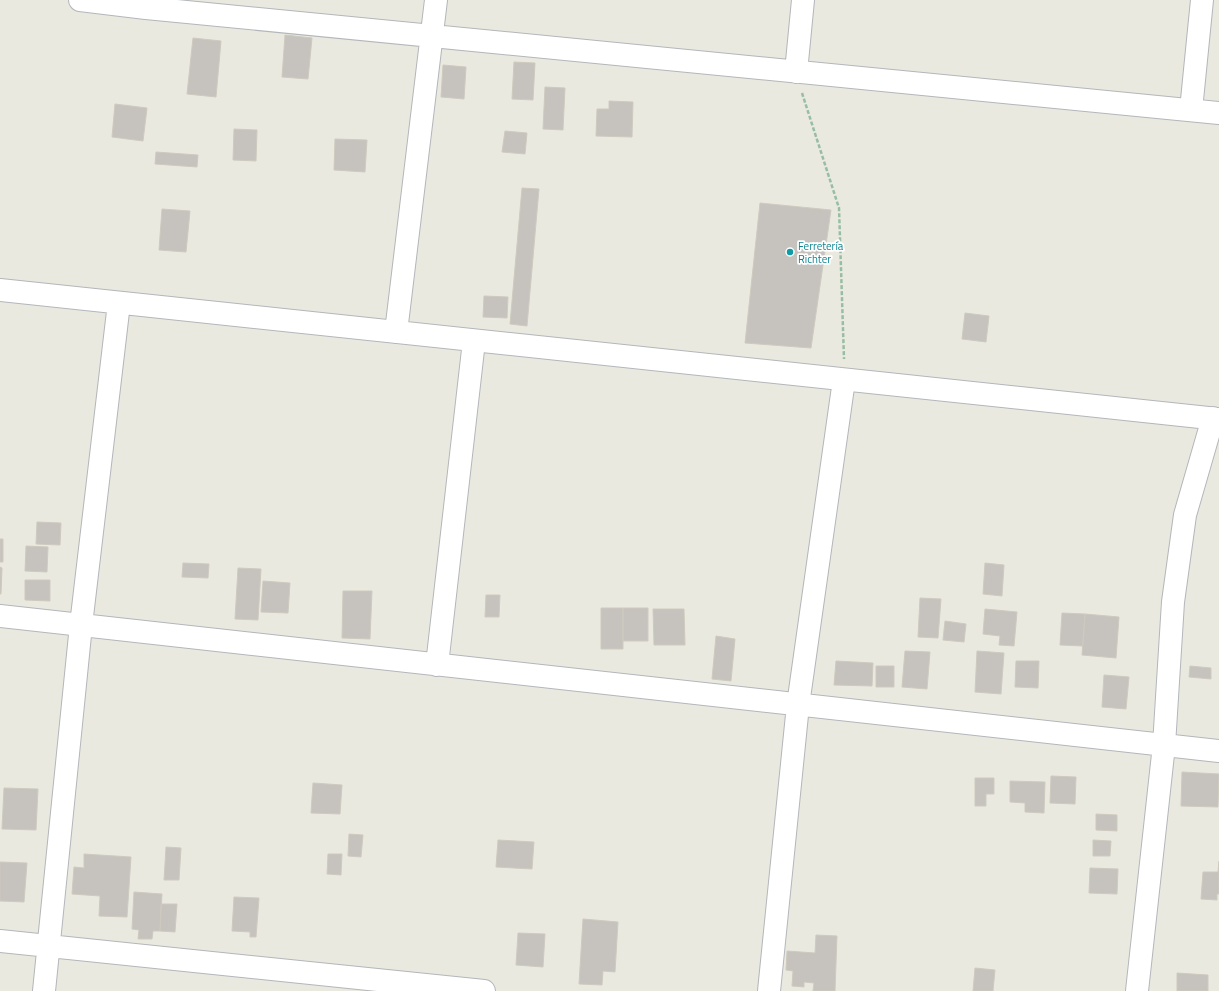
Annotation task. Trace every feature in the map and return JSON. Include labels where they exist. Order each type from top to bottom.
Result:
[{"type":"street","points":[[80,0],[146,8],[1219,113]]},
{"type":"street","points":[[396,332],[436,0]]},
{"type":"street","points":[[796,72],[802,0]]},
{"type":"street","points":[[1191,110],[1202,0]]},
{"type":"street","points":[[0,290],[1216,419],[1185,515],[1173,602],[1164,746],[1136,991]]},
{"type":"street","points":[[44,991],[81,625],[119,303]]},
{"type":"street","points":[[437,665],[474,341]]},
{"type":"street","points":[[769,991],[798,705],[844,380]]},
{"type":"street","points":[[0,616],[1219,751]]},
{"type":"street","points":[[0,941],[399,987],[484,991]]},
{"type":"path","points":[[796,72],[839,208],[844,380]]},
{"type":"building","points":[[285,35],[312,38],[308,79],[282,77]]},
{"type":"building","points":[[193,38],[221,41],[216,97],[187,94]]},
{"type":"building","points":[[514,62],[535,63],[533,100],[512,99]]},
{"type":"building","points":[[443,65],[466,67],[464,99],[441,97]]},
{"type":"building","points":[[545,87],[565,88],[563,130],[543,129]]},
{"type":"building","points":[[609,101],[633,102],[632,137],[596,136],[597,109],[609,109]]},
{"type":"building","points":[[115,104],[147,108],[143,141],[112,137]]},
{"type":"building","points":[[234,129],[257,130],[256,161],[233,160]]},
{"type":"building","points":[[505,131],[527,133],[525,154],[502,152]]},
{"type":"building","points":[[335,139],[367,140],[365,172],[334,170]]},
{"type":"building","points":[[156,152],[198,155],[197,167],[155,164]]},
{"type":"building","points":[[522,188],[539,189],[527,326],[510,324]]},
{"type":"building","name":"Ferretería Richter","points":[[760,203],[831,210],[811,348],[745,343]]},
{"type":"building","points":[[162,209],[190,211],[186,252],[159,250]]},
{"type":"building","points":[[484,296],[508,297],[507,318],[483,317]]},
{"type":"building","points":[[965,313],[989,316],[986,342],[962,339]]},
{"type":"building","points":[[37,522],[61,523],[60,545],[36,544]]},
{"type":"building","points":[[0,539],[3,539],[3,562],[0,562]]},
{"type":"building","points":[[26,546],[48,547],[47,572],[25,571]]},
{"type":"building","points":[[183,563],[209,564],[208,578],[182,577]]},
{"type":"building","points":[[985,563],[1004,565],[1002,596],[983,594]]},
{"type":"building","points":[[0,567],[2,568],[1,594],[0,594]]},
{"type":"building","points":[[238,568],[261,569],[258,620],[235,619]]},
{"type":"building","points":[[25,580],[50,580],[50,601],[25,600]]},
{"type":"building","points":[[263,581],[290,583],[288,613],[261,612]]},
{"type":"building","points":[[343,591],[372,591],[370,639],[342,638]]},
{"type":"building","points":[[486,595],[500,595],[499,617],[485,617]]},
{"type":"building","points":[[920,598],[941,599],[938,638],[918,637]]},
{"type":"building","points":[[601,608],[623,608],[623,649],[601,649]]},
{"type":"building","points":[[623,608],[648,608],[648,641],[623,641]]},
{"type":"building","points":[[653,609],[684,609],[685,645],[654,645]]},
{"type":"building","points":[[985,609],[1017,612],[1014,646],[999,645],[1000,636],[983,634]]},
{"type":"building","points":[[1062,613],[1085,614],[1083,646],[1060,645]]},
{"type":"building","points":[[1085,614],[1119,617],[1116,658],[1082,655]]},
{"type":"building","points":[[945,621],[966,624],[964,642],[943,640]]},
{"type":"building","points":[[716,636],[735,639],[731,681],[712,679]]},
{"type":"building","points":[[905,651],[930,652],[927,689],[902,687]]},
{"type":"building","points":[[977,651],[1004,653],[1001,694],[975,692]]},
{"type":"building","points":[[836,661],[873,663],[872,686],[834,685]]},
{"type":"building","points":[[1016,661],[1039,661],[1038,688],[1015,687]]},
{"type":"building","points":[[876,666],[894,666],[894,687],[876,687]]},
{"type":"building","points":[[1190,666],[1211,668],[1211,679],[1189,677]]},
{"type":"building","points":[[1104,675],[1129,677],[1126,709],[1102,707]]},
{"type":"building","points":[[1182,772],[1219,774],[1218,807],[1181,806]]},
{"type":"building","points":[[1051,776],[1076,777],[1075,804],[1050,803]]},
{"type":"building","points":[[975,778],[994,778],[994,794],[986,794],[986,806],[975,806]]},
{"type":"building","points":[[1010,781],[1045,782],[1044,813],[1025,812],[1025,803],[1010,802]]},
{"type":"building","points":[[313,783],[342,785],[340,814],[311,813]]},
{"type":"building","points":[[4,788],[38,789],[36,830],[2,829]]},
{"type":"building","points":[[1096,814],[1117,815],[1117,831],[1096,830]]},
{"type":"building","points":[[349,834],[363,835],[361,857],[348,856]]},
{"type":"building","points":[[498,840],[534,842],[532,869],[496,867]]},
{"type":"building","points":[[1093,840],[1111,841],[1110,856],[1093,856]]},
{"type":"building","points":[[166,847],[181,848],[179,880],[164,880]]},
{"type":"building","points":[[84,854],[131,857],[127,917],[99,916],[100,896],[72,894],[74,867],[84,868]]},
{"type":"building","points":[[328,854],[342,854],[341,875],[327,874]]},
{"type":"building","points":[[1219,861],[1219,894],[1217,894],[1217,900],[1201,899],[1203,872],[1218,872]]},
{"type":"building","points":[[0,862],[27,863],[24,902],[0,901]]},
{"type":"building","points":[[1090,868],[1118,869],[1117,894],[1089,893]]},
{"type":"building","points":[[134,892],[162,894],[160,931],[153,931],[152,939],[138,939],[139,930],[132,929]]},
{"type":"building","points":[[234,897],[259,898],[256,937],[250,937],[250,932],[232,931]]},
{"type":"building","points":[[161,904],[177,904],[175,932],[160,931]]},
{"type":"building","points":[[583,919],[618,922],[615,972],[603,971],[602,985],[579,984]]},
{"type":"building","points":[[518,933],[545,934],[543,967],[516,965]]},
{"type":"building","points":[[816,935],[837,936],[835,991],[813,991],[814,983],[804,982],[804,987],[792,986],[793,971],[786,970],[787,951],[815,953]]},
{"type":"building","points":[[975,968],[995,970],[993,991],[973,991]]},
{"type":"building","points":[[1177,973],[1208,975],[1208,991],[1177,991]]},
{"type":"place","name":"Ferretería Richter","points":[[790,252]]}]
